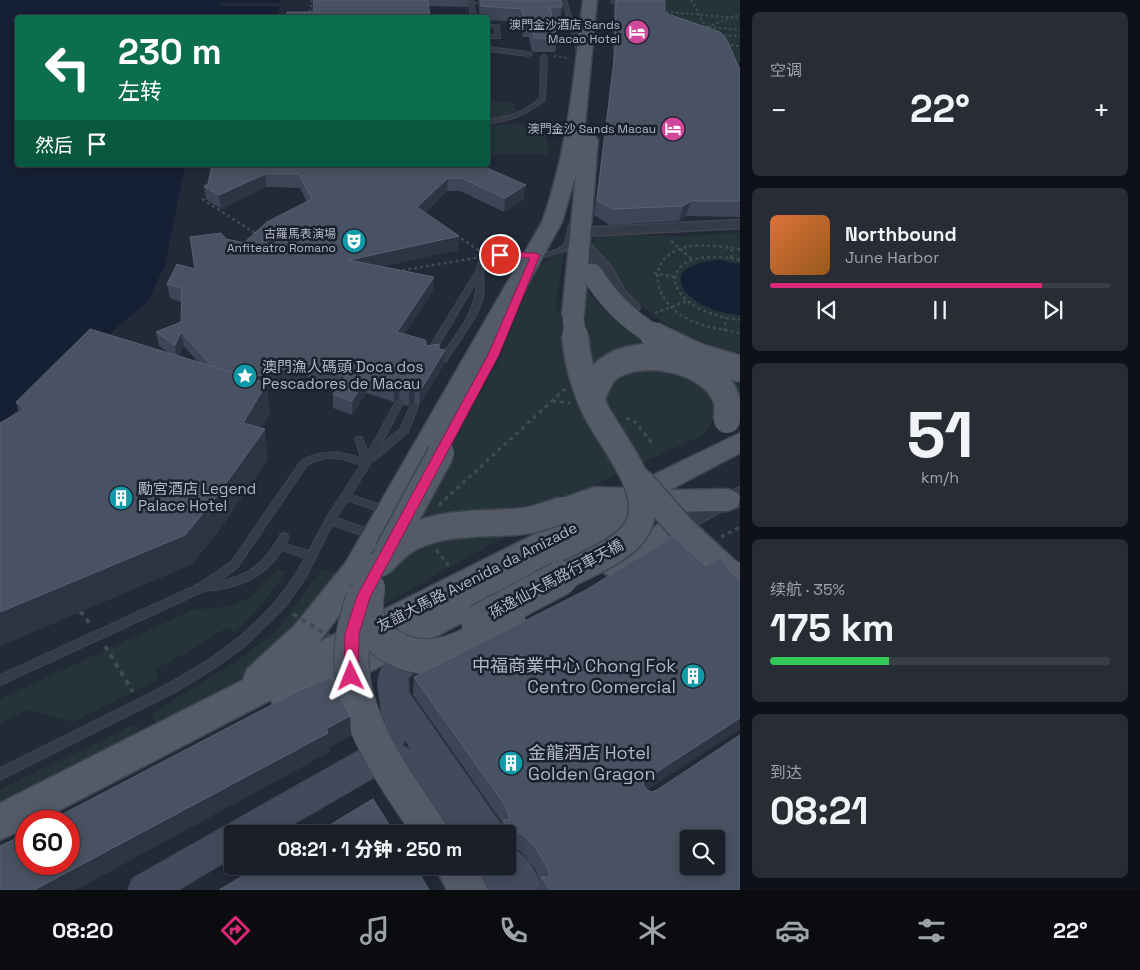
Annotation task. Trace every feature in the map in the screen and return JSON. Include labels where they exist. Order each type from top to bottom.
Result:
[{"type":"main road","points":[[426,825],[376,748],[357,705],[351,676],[351,647],[355,621],[379,550],[552,222],[566,180],[573,147],[590,0]]},
{"type":"main road","name":"孫逸仙大馬路行車天橋","points":[[348,667],[408,659],[630,539],[642,522],[644,512],[641,492],[632,483],[591,400],[578,360],[573,314],[580,235],[610,1]]},
{"type":"main road","points":[[580,235],[592,274],[612,303],[646,330],[685,351],[740,368]]},
{"type":"main road","points":[[223,708],[262,676],[306,635],[345,587],[379,550],[441,453],[494,355],[535,255]]},
{"type":"main road","points":[[591,400],[602,376],[612,365],[636,357],[666,357],[695,367],[718,384],[729,406],[727,420],[728,458]]},
{"type":"main road","name":"友誼大馬路 Avenida da Amizade","points":[[74,810],[664,501],[728,458],[740,442]]},
{"type":"main road","name":"友誼大馬路 Avenida da Amizade","points":[[0,822],[223,708],[632,483],[728,458]]},
{"type":"main road","points":[[379,550],[400,544],[426,530],[457,524],[523,521],[562,510],[632,483],[740,583]]},
{"type":"main road","points":[[664,501],[734,496]]},
{"type":"main road","points":[[379,550],[366,613],[372,630],[394,649],[404,653],[436,657],[455,652],[649,548],[679,526]]},
{"type":"main road","points":[[0,849],[15,842]]},
{"type":"main road","points":[[459,875],[469,890]]},
{"type":"street","points":[[580,235],[659,228],[740,224]]},
{"type":"street","points":[[580,235],[606,270],[618,292],[650,321],[696,345],[740,358]]},
{"type":"street","points":[[734,496],[679,526],[708,547],[740,566]]},
{"type":"street","points":[[708,547],[740,600]]},
{"type":"street","points":[[408,659],[400,666],[393,678],[392,690],[397,703],[481,825]]},
{"type":"street","points":[[260,825],[363,766],[379,754],[390,738],[396,721],[397,703]]},
{"type":"street","points":[[363,766],[387,758],[397,759],[412,766],[420,773],[455,825]]},
{"type":"street","points":[[145,890],[224,845]]},
{"type":"street","points":[[488,875],[498,890]]},
{"type":"street","points":[[516,875],[526,890]]},
{"type":"lane","points":[[472,0],[474,15]]},
{"type":"lane","points":[[564,0],[583,59]]},
{"type":"lane","points":[[490,26],[497,26],[498,37],[490,37]]},
{"type":"lane","points":[[490,49],[529,54]]},
{"type":"lane","points":[[490,121],[514,117],[534,108],[543,99],[544,56]]},
{"type":"lane","points":[[443,360],[479,299],[479,272],[481,262],[487,256],[553,254],[564,249],[568,244],[572,225],[580,235]]},
{"type":"lane","points":[[429,356],[479,272]]},
{"type":"lane","points":[[0,774],[140,705],[212,664],[242,643],[282,603],[312,556],[330,520],[367,463],[399,403]]},
{"type":"lane","points":[[367,463],[404,430],[414,407]]},
{"type":"lane","points":[[359,439],[367,463]]},
{"type":"lane","points":[[0,680],[203,587],[234,565],[304,463],[314,456],[332,454],[367,463]]},
{"type":"lane","points":[[345,496],[379,550]]},
{"type":"lane","points":[[330,520],[379,550]]},
{"type":"lane","points":[[203,587],[226,586],[244,580],[269,561],[282,541],[312,556]]},
{"type":"path","points":[[309,15],[312,0]]},
{"type":"path","points":[[691,0],[711,35],[740,36]]},
{"type":"path","points":[[462,2],[479,3]]},
{"type":"path","points":[[666,12],[740,18]]},
{"type":"path","points":[[707,27],[740,14]]},
{"type":"path","points":[[707,27],[740,30]]},
{"type":"path","points":[[720,44],[740,46]]},
{"type":"path","points":[[356,195],[356,203]]},
{"type":"path","points":[[202,200],[255,233]]},
{"type":"path","points":[[325,202],[384,205],[409,211],[430,220],[487,256],[375,275],[331,274],[237,249],[255,233],[298,207],[325,202]]},
{"type":"path","points":[[659,228],[680,250],[694,260]]},
{"type":"path","points":[[740,249],[703,246],[680,250],[660,262],[654,273],[656,288],[671,307],[696,322],[725,331],[740,333]]},
{"type":"path","points":[[731,258],[732,247]]},
{"type":"path","points":[[740,260],[709,257],[694,260],[678,269],[675,277],[676,288],[687,302],[705,312],[740,320]]},
{"type":"path","points":[[654,273],[675,277]]},
{"type":"path","points":[[657,312],[687,302]]},
{"type":"path","points":[[725,331],[726,318]]},
{"type":"path","points":[[438,507],[571,383]]},
{"type":"path","points":[[620,418],[634,422],[652,443]]},
{"type":"path","points":[[708,547],[740,527]]},
{"type":"path","points":[[80,611],[99,636],[140,705]]},
{"type":"path","points":[[293,614],[329,635]]},
{"type":"shaded area","points":[[666,0],[740,0],[740,61],[733,61],[667,26]]},
{"type":"shaded area","points":[[490,101],[514,102],[516,111],[496,119],[490,119]]},
{"type":"shaded area","points":[[490,124],[544,125],[550,155],[490,154]]},
{"type":"shaded area","points":[[618,233],[654,236],[691,236],[740,233],[740,353],[696,339],[656,317],[633,297],[591,246],[594,239]]},
{"type":"shaded area","points":[[564,251],[555,310],[574,312],[579,274],[592,296],[608,313],[627,328],[648,340],[670,349],[740,373],[740,417],[714,397],[714,417],[705,434],[554,503],[520,528],[363,616],[346,614],[443,460],[500,358],[535,268]]},
{"type":"shaded area","points":[[279,569],[286,572],[262,604],[235,633],[228,627],[156,669],[158,680],[73,722],[26,710],[0,723],[0,699],[192,610],[230,606],[252,596]]},
{"type":"shaded area","points":[[322,569],[344,577],[228,697],[157,724],[151,716],[159,709],[241,658],[277,630]]},
{"type":"shaded area","points":[[132,725],[139,726],[136,734],[0,801],[0,790]]},
{"type":"water","points":[[0,0],[286,0],[282,15],[15,15],[15,167],[185,167],[165,265],[148,301],[106,337],[26,397],[10,417],[0,424]]},
{"type":"water","points":[[719,260],[740,264],[740,315],[722,312],[706,306],[693,298],[684,289],[681,280],[685,271],[697,264]]},
{"type":"pier","points":[[281,0],[286,0],[282,15],[277,15],[279,6],[220,6],[221,3],[280,3]]},
{"type":"building","points":[[314,0],[428,0],[430,15],[286,15],[287,12],[313,12]]},
{"type":"building","points":[[481,0],[561,0],[562,7],[550,7],[557,39],[534,38],[531,24],[525,24],[522,9],[481,6]]},
{"type":"building","name":"澳門金沙 Sands Macau","points":[[616,0],[665,0],[665,13],[720,32],[727,40],[740,70],[740,201],[691,201],[683,206],[613,209],[597,200],[615,52]]},
{"type":"building","points":[[212,167],[485,167],[526,185],[505,198],[461,178],[448,178],[417,207],[459,236],[349,260],[434,277],[397,332],[425,340],[427,346],[439,344],[439,349],[445,350],[420,391],[415,388],[409,392],[399,384],[394,387],[366,379],[352,401],[333,394],[346,376],[306,363],[250,378],[213,367],[181,332],[175,345],[156,332],[181,322],[182,288],[167,284],[177,264],[195,269],[190,237],[221,233],[226,239],[244,243],[267,222],[312,199],[299,174],[265,174],[219,195],[204,186],[208,184]]},
{"type":"building","name":"勵宮酒店 Legend Palace Hotel","points":[[90,329],[267,383],[243,423],[265,429],[214,500],[185,535],[0,612],[0,423],[24,409],[16,402]]},
{"type":"building","points":[[673,536],[705,566],[720,557],[731,573],[740,579],[740,718],[646,779],[643,784],[651,792],[657,790],[740,735],[740,890],[550,890],[541,877],[549,877],[550,874],[540,854],[526,837],[516,831],[516,825],[506,825],[503,820],[510,819],[505,805],[414,677],[586,590]]},
{"type":"building","points":[[330,678],[350,716],[326,729],[328,733],[80,865],[80,810],[70,810],[302,689]]},
{"type":"building","points":[[373,799],[389,825],[330,825]]},
{"type":"building","points":[[15,839],[15,875],[62,875],[34,890],[0,890],[0,846]]},
{"type":"building","points":[[244,875],[420,875],[429,890],[219,890]]},
{"type":"place","name":"澳門金沙酒店 Sands Macao Hotel","points":[[637,32]]},
{"type":"place","name":"澳門金沙 Sands Macau","points":[[673,129]]},
{"type":"place","name":"古羅馬表演場 Anfiteatro Romano","points":[[354,241]]},
{"type":"place","name":"澳門漁人碼頭 Doca dos Pescadores de Macau","points":[[245,376]]},
{"type":"place","name":"勵宮酒店 Legend Palace Hotel","points":[[121,498]]},
{"type":"place","name":"中福商業中心 Chong Fok Centro Comercial","points":[[693,676]]},
{"type":"place","name":"金龍酒店 Hotel Golden Gragon","points":[[511,763]]},
{"type":"route","points":[[351,676],[352,634],[364,596],[494,355],[535,255],[500,255]]}]
